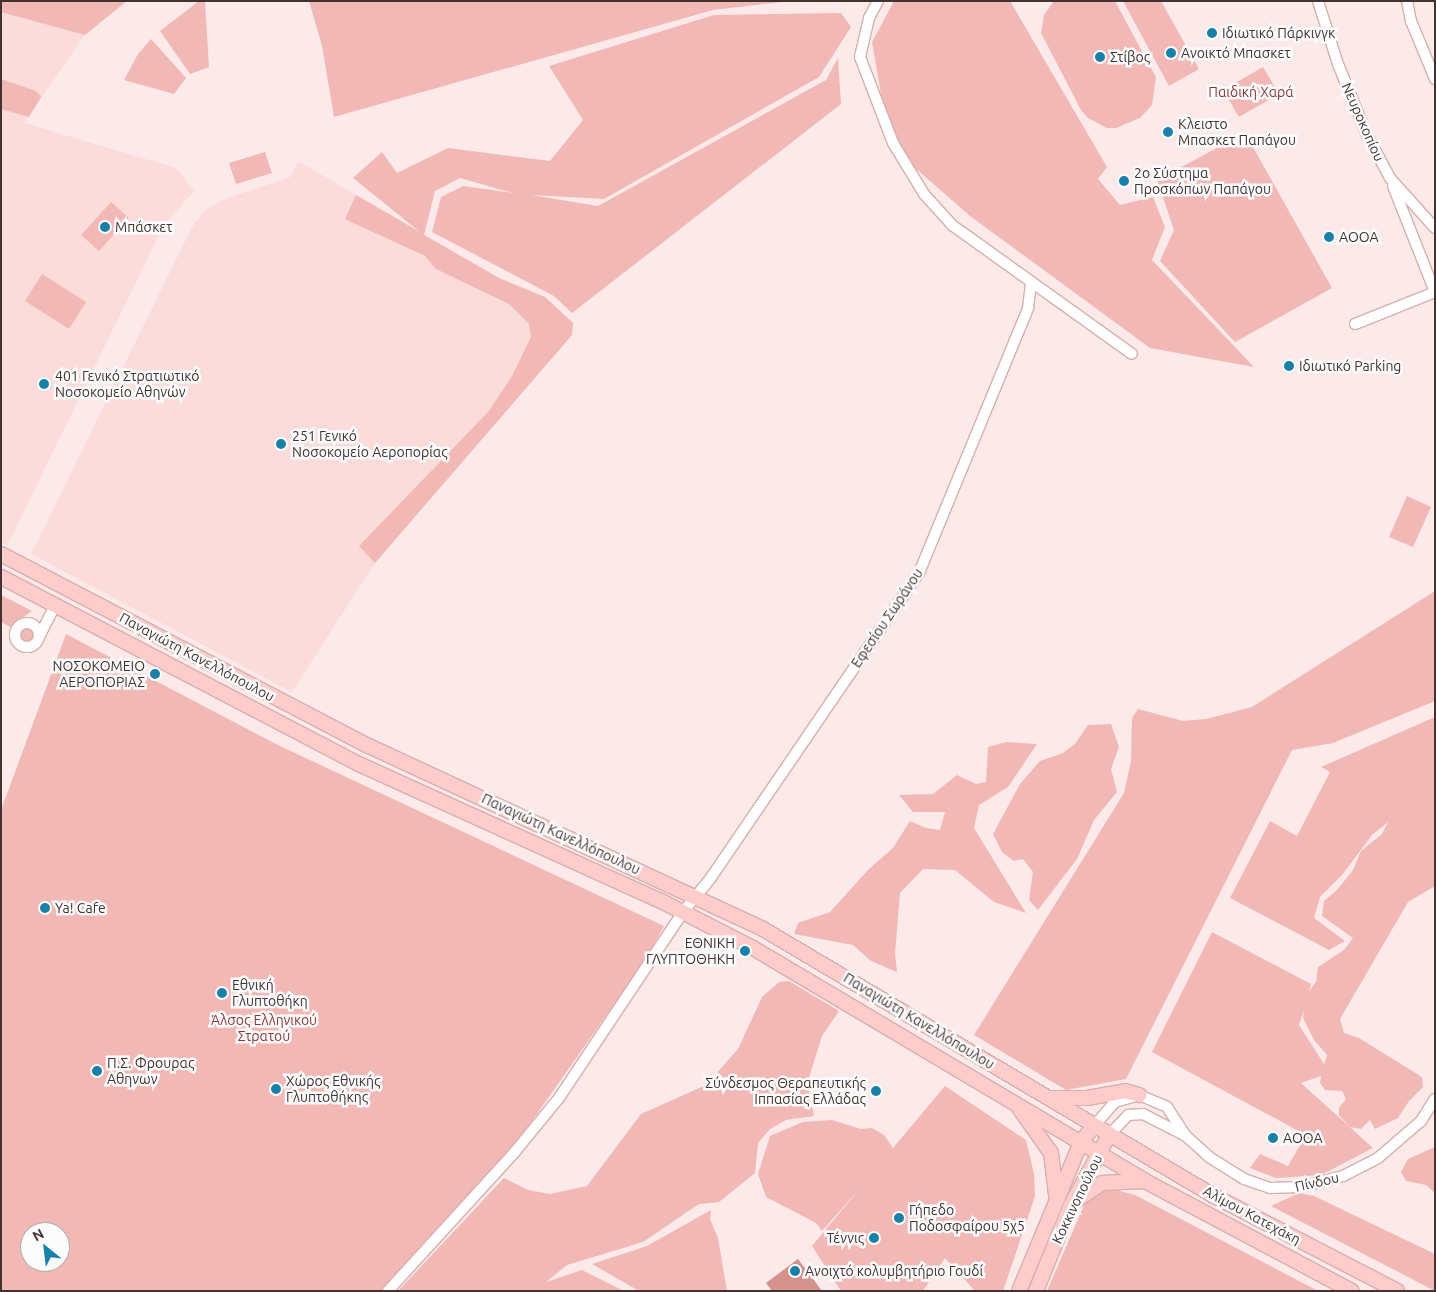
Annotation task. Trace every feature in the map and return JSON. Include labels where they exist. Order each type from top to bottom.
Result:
[{"type":"main road","name":"Παναγιώτη Κανελλόπουλου","points":[[1,554],[370,746],[696,896],[763,929],[1109,1135]]},
{"type":"main road","name":"Παναγιώτη Κανελλόπουλου","points":[[1,576],[361,765],[683,912],[753,948],[1081,1142]]},
{"type":"main road","points":[[1049,1098],[1087,1098],[1125,1091],[1138,1095]]},
{"type":"main road","points":[[1014,1101],[1051,1153],[1056,1202]]},
{"type":"main road","name":"Κοκκινοπούλου","points":[[1019,1291],[1081,1142],[1094,1126]]},
{"type":"main road","name":"Κοκκινοπούλου","points":[[1081,1142],[1109,1135]]},
{"type":"main road","name":"Κοκκινοπούλου","points":[[1036,1291],[1071,1205],[1109,1135]]},
{"type":"main road","name":"Αλίμου Κατεχάκη","points":[[1109,1135],[1214,1196],[1397,1291]]},
{"type":"main road","name":"Αλίμου Κατεχάκη","points":[[1081,1142],[1145,1181],[1352,1291]]},
{"type":"main road","points":[[1071,1205],[1082,1194],[1102,1183],[1145,1181]]},
{"type":"street","points":[[878,1],[869,18],[860,57],[893,143],[924,194],[952,225],[1031,284],[1132,354]]},
{"type":"street","name":"Νευροκοπίου","points":[[1318,1],[1340,69],[1367,135],[1390,178],[1435,228]]},
{"type":"street","points":[[1408,1],[1411,20],[1435,79]]},
{"type":"street","points":[[1355,324],[1435,292],[1390,178]]},
{"type":"street","name":"Εφεσίου Σωράνου","points":[[388,1291],[514,1153],[559,1098],[683,912],[696,896],[919,573],[1028,308],[1031,284]]},
{"type":"street","points":[[39,637],[55,605]]},
{"type":"street","points":[[1094,1126],[1115,1102],[1138,1095]]},
{"type":"street","name":"Πίνδου","points":[[1138,1095],[1167,1107],[1186,1136]]},
{"type":"street","name":"Πίνδου","points":[[1109,1135],[1126,1116],[1136,1113],[1150,1116],[1186,1136],[1209,1157],[1244,1179],[1270,1188],[1301,1187],[1343,1176],[1378,1158],[1421,1121],[1435,1099]]},
{"type":"shaded area","name":"401 Γενικό Στρατιωτικό Νοσοκομείο Αθηνών","points":[[1,1],[108,1],[24,123],[176,168],[194,191],[164,225],[7,546],[1,542]]},
{"type":"shaded area","name":"251 Γενικό Νοσοκομείο Αεροπορίας","points":[[298,161],[499,278],[545,297],[573,323],[572,335],[375,563],[292,692],[31,554],[192,227],[205,210],[222,200],[290,177]]},
{"type":"shaded area","name":"Ανοιχτό κολυμβητήριο Γουδί","points":[[798,1259],[822,1291],[772,1291],[766,1283]]},
{"type":"green space","points":[[1,1],[127,1],[85,35],[1,12]]},
{"type":"green space","points":[[199,1],[205,1],[209,67],[190,74],[160,31]]},
{"type":"green space","points":[[309,1],[791,1],[713,10],[334,117],[322,46]]},
{"type":"green space","points":[[894,1],[1010,1],[1107,167],[1098,179],[1120,205],[1153,197],[1165,227],[1152,260],[1254,367],[1150,348],[970,216],[890,146],[872,42]]},
{"type":"green space","points":[[1054,1],[1115,1],[1156,77],[1152,105],[1140,118],[1116,128],[1107,128],[1088,118],[1081,110],[1041,33],[1044,15]]},
{"type":"green space","name":"Ανοικτό Μπασκετ","points":[[1123,1],[1161,1],[1199,69],[1169,86]]},
{"type":"green space","points":[[841,13],[851,27],[819,77],[604,199],[531,195],[598,206],[826,80],[838,58],[841,104],[572,313],[554,296],[432,232],[441,197],[463,186],[513,193],[460,178],[435,191],[424,235],[499,278],[545,297],[573,323],[572,335],[375,563],[359,546],[489,411],[512,376],[531,337],[529,324],[509,304],[436,269],[425,256],[345,219],[356,195],[420,232],[353,178],[382,152],[397,173],[448,148],[550,161],[583,120],[549,66],[714,15]]},
{"type":"green space","points":[[151,39],[186,78],[174,94],[124,80],[138,54]]},
{"type":"green space","name":"Παιδική Χαρά","points":[[1263,67],[1279,94],[1239,117],[1223,90]]},
{"type":"green space","points":[[1,79],[36,91],[41,97],[29,117],[1,109]]},
{"type":"green space","points":[[1245,133],[1332,288],[1235,342],[1160,261],[1174,230],[1157,180]]},
{"type":"green space","points":[[265,152],[272,173],[236,184],[229,163]]},
{"type":"green space","name":"Μπάσκετ","points":[[111,202],[129,218],[99,251],[81,235]]},
{"type":"green space","points":[[42,274],[86,302],[69,329],[25,301]]},
{"type":"green space","points":[[1407,496],[1431,507],[1413,547],[1389,537]]},
{"type":"green space","points":[[1435,591],[1435,701],[1333,743],[1292,750],[1126,1079],[1066,1090],[974,1035],[1124,793],[1131,761],[1132,718],[1138,709],[1183,721],[1206,719],[1252,707]]},
{"type":"green space","points":[[1,595],[32,611],[10,627],[1,622]]},
{"type":"green space","points":[[23,628],[29,628],[33,635],[29,642],[23,642],[19,638],[19,632]]},
{"type":"green space","name":"Άλσος Ελληνικού Στρατού","points":[[66,634],[280,746],[664,926],[646,959],[508,1155],[383,1291],[1,1291],[1,810]]},
{"type":"green space","points":[[1435,717],[1435,886],[1408,902],[1340,1019],[1344,1033],[1359,1038],[1422,1077],[1423,1087],[1409,1101],[1398,1118],[1375,1129],[1370,1120],[1361,1129],[1350,1127],[1339,1115],[1339,1108],[1346,1099],[1342,1091],[1325,1090],[1320,1083],[1321,1076],[1301,1083],[1373,1148],[1321,1175],[1276,1178],[1250,1168],[1260,1154],[1288,1166],[1306,1135],[1152,1052],[1212,932],[1311,984],[1309,991],[1316,982],[1318,967],[1344,950],[1353,938],[1322,916],[1324,901],[1337,890],[1353,870],[1361,851],[1382,834],[1388,822],[1372,835],[1342,875],[1320,897],[1314,918],[1345,941],[1329,950],[1230,898],[1270,821],[1297,836],[1330,772],[1321,767]],"holes":[[[1304,1010],[1303,1018],[1314,1040],[1327,1055],[1324,1064],[1299,1025]]]},
{"type":"green space","points":[[1111,724],[1119,747],[1111,769],[1117,792],[1094,820],[1077,859],[1038,910],[1029,900],[1033,872],[1023,859],[1014,861],[1002,852],[993,834],[1020,784],[1040,761],[1063,753],[1075,744],[1088,725]]},
{"type":"green space","points":[[1006,742],[1037,744],[1008,787],[979,805],[974,828],[1026,913],[994,902],[955,870],[923,869],[900,893],[895,954],[897,972],[871,961],[853,945],[794,934],[798,923],[830,912],[869,869],[893,848],[910,821],[926,828],[940,830],[945,812],[913,812],[899,795],[933,794],[957,775],[976,784],[986,782],[988,747]]},
{"type":"green space","points":[[789,981],[839,1011],[822,1036],[807,1084],[814,1116],[786,1120],[770,1129],[758,1143],[755,1173],[719,1202],[699,1204],[643,1242],[567,1265],[546,1282],[582,1270],[624,1291],[398,1291],[504,1178],[528,1190],[550,1194],[587,1186],[641,1114],[706,1085],[738,1049],[762,997],[779,982]]},
{"type":"green space","points":[[945,1086],[1026,1140],[1034,1174],[1035,1196],[1003,1291],[975,1291],[945,1258],[923,1291],[841,1291],[812,1246],[861,1187],[822,1231],[816,1223],[766,1197],[758,1174],[770,1136],[803,1122],[832,1120],[861,1129],[872,1128],[884,1135],[893,1148]]},
{"type":"green space","points":[[1435,1147],[1435,1193],[1426,1185],[1406,1181],[1401,1172],[1408,1159]]},
{"type":"green space","points":[[1108,1188],[1135,1195],[1318,1291],[1047,1291],[1085,1203],[1095,1193]]},
{"type":"green space","points":[[1299,1193],[1314,1196],[1435,1254],[1435,1291],[1271,1206]]},
{"type":"green space","points":[[711,1210],[710,1219],[718,1238],[727,1291],[639,1291],[592,1264],[647,1246]]},
{"type":"place","name":"Ιδιωτικό Πάρκινγκ","points":[[1212,33]]},
{"type":"place","name":"Ανοικτό Μπασκετ","points":[[1171,53]]},
{"type":"place","name":"Στίβος","points":[[1100,57]]},
{"type":"place","name":"Κλειστο Μπασκετ Παπάγου","points":[[1168,132]]},
{"type":"place","name":"2ο Σύστημα Προσκόπων Παπάγου","points":[[1124,181]]},
{"type":"place","name":"Μπάσκετ","points":[[105,227]]},
{"type":"place","name":"AOOA","points":[[1329,237]]},
{"type":"place","name":"Ιδιωτικό Parking","points":[[1289,366]]},
{"type":"place","name":"401 Γενικό Στρατιωτικό Νοσοκομείο Αθηνών","points":[[44,384]]},
{"type":"place","name":"251 Γενικό Νοσοκομείο Αεροπορίας","points":[[281,444]]},
{"type":"place","name":"ΝΟΣΟΚΟΜΕΙΟ ΑΕΡΟΠΟΡΙΑΣ","points":[[155,674]]},
{"type":"place","name":"Ya! Cafe","points":[[45,908]]},
{"type":"place","name":"ΕΘΝΙΚΗ ΓΛΥΠΤΟΘΗΚΗ","points":[[745,951]]},
{"type":"place","name":"Εθνική Γλυπτοθήκη","points":[[222,993]]},
{"type":"place","name":"Π.Σ. Φρουρας Αθηνων","points":[[97,1071]]},
{"type":"place","name":"Χώρος Εθνικής Γλυπτοθήκης","points":[[276,1089]]},
{"type":"place","name":"Σύνδεσμος Θεραπευτικής Ιππασίας Ελλάδας","points":[[876,1091]]},
{"type":"place","name":"ΑΟΟΑ","points":[[1273,1138]]},
{"type":"place","name":"Γήπεδο Ποδοσφαίρου 5χ5","points":[[899,1218]]},
{"type":"place","name":"Τέννις","points":[[874,1238]]},
{"type":"place","name":"Ανοιχτό κολυμβητήριο Γουδί","points":[[795,1271]]}]
